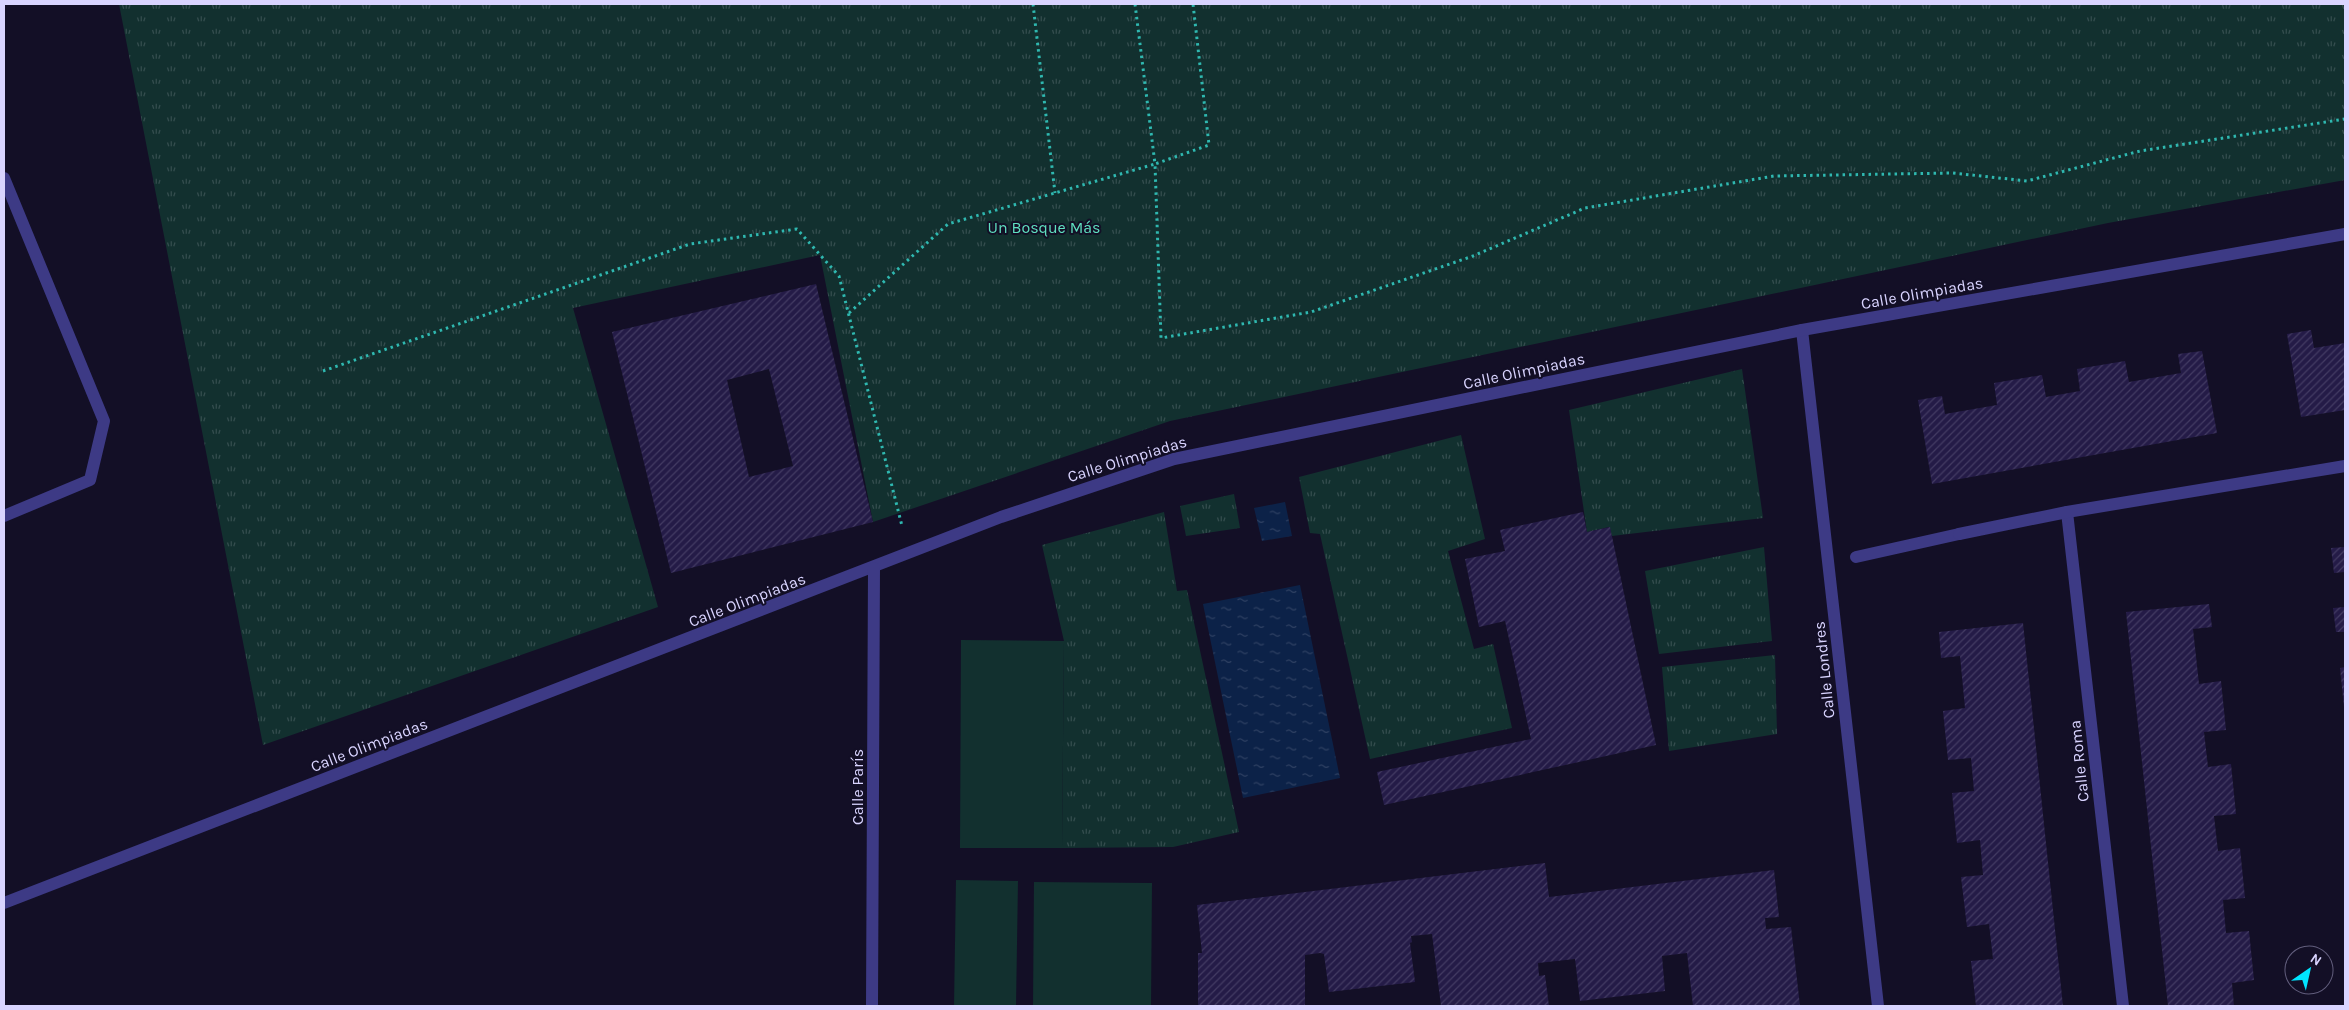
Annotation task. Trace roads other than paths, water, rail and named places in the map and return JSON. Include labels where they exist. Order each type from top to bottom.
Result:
[{"type":"street","points":[[4,178],[104,421],[90,480],[4,516]]},
{"type":"street","name":"Calle Olimpiadas","points":[[4,904],[874,568],[1001,517],[1174,458],[1802,330],[2345,234]]},
{"type":"street","name":"Calle Londres","points":[[1802,330],[1878,1006]]},
{"type":"street","points":[[1856,557],[2067,512],[2345,466]]},
{"type":"street","name":"Calle Roma","points":[[2067,512],[2123,1006]]},
{"type":"street","name":"Calle París","points":[[872,1006],[874,568]]},
{"type":"water","points":[[1285,502],[1292,536],[1262,541],[1254,508]]},
{"type":"water","points":[[1300,585],[1340,778],[1243,798],[1203,604]]},
{"type":"park label","name":"Un Bosque Más","points":[[1044,227]]}]
